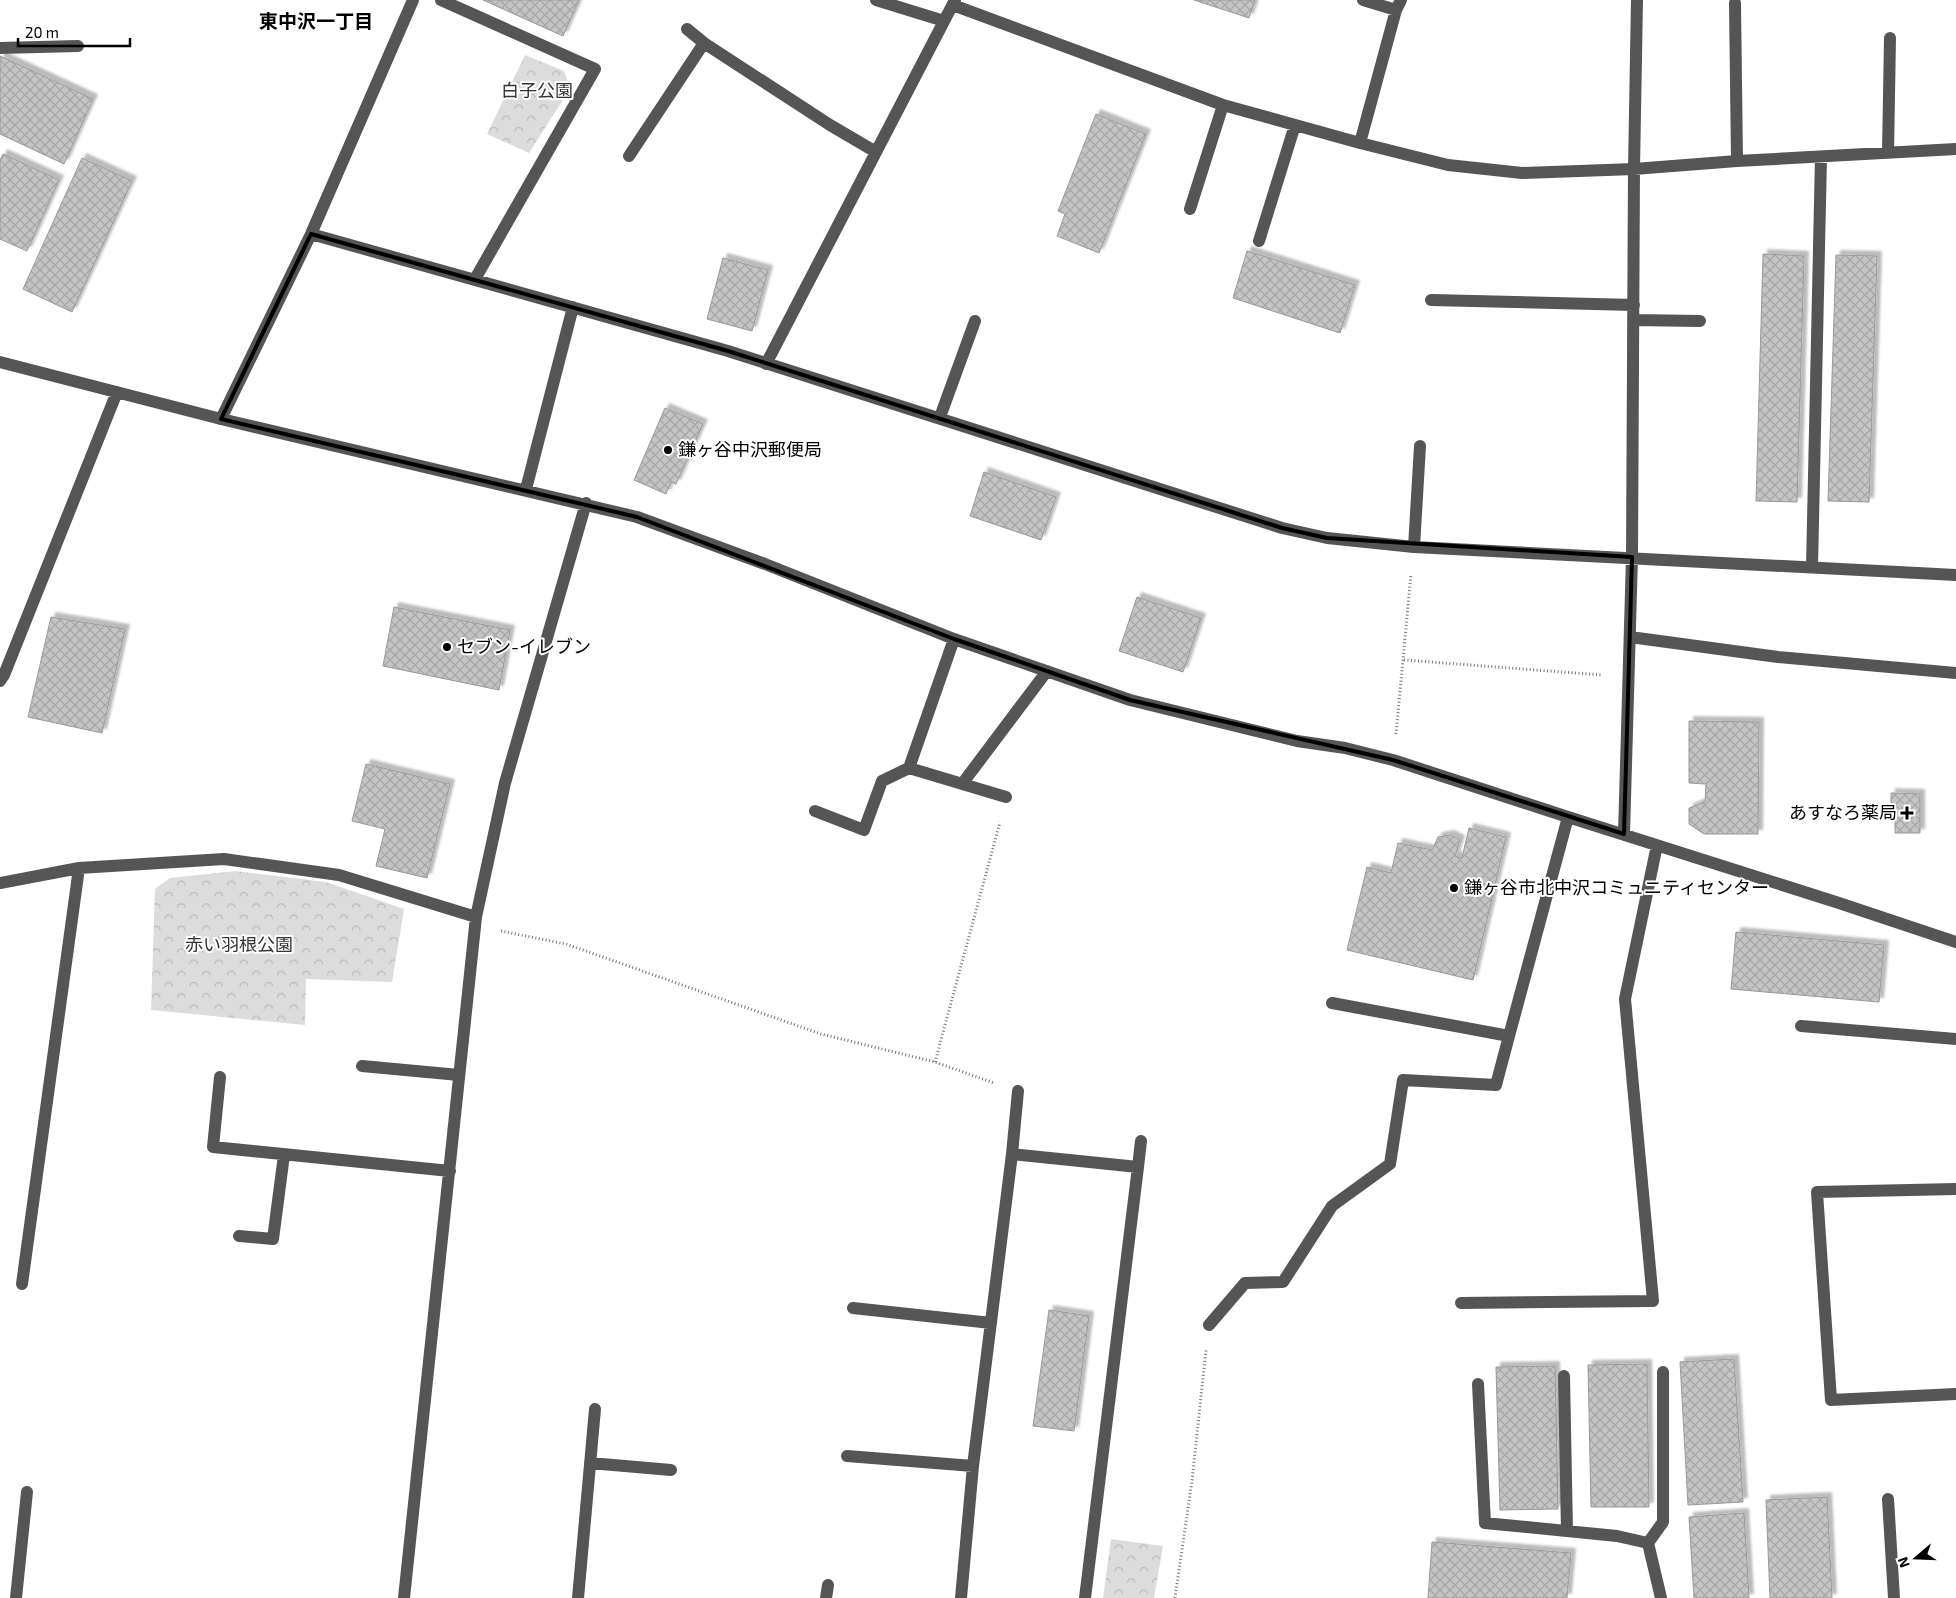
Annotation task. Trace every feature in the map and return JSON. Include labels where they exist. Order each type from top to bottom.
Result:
[{"type":"street","points":[[221,419],[311,234],[413,0]]},
{"type":"street","points":[[441,0],[596,69],[475,279]]},
{"type":"street","points":[[876,0],[944,21]]},
{"type":"street","points":[[1360,143],[1398,5],[1363,0]]},
{"type":"street","points":[[1624,834],[1632,557],[1637,0]]},
{"type":"street","points":[[766,364],[954,3],[1223,105],[1448,166],[1522,173],[1634,169],[1737,161],[1956,149]]},
{"type":"street","points":[[1734,3],[1737,161]]},
{"type":"street","points":[[687,29],[704,44],[830,125],[876,152]]},
{"type":"street","points":[[1888,154],[1890,38]]},
{"type":"street","points":[[629,156],[704,44]]},
{"type":"street","points":[[0,48],[78,46]]},
{"type":"street","points":[[1190,209],[1223,105]]},
{"type":"street","points":[[1259,241],[1295,125]]},
{"type":"street","points":[[1812,567],[1821,157]]},
{"type":"street","points":[[311,234],[728,351],[940,417],[1282,528],[1327,538],[1414,547],[1956,575]]},
{"type":"street","points":[[1431,300],[1634,305]]},
{"type":"street","points":[[526,489],[574,307]]},
{"type":"street","points":[[1633,320],[1700,321]]},
{"type":"street","points":[[940,417],[975,321]]},
{"type":"street","points":[[0,362],[221,419],[586,503],[637,517],[773,567],[954,639],[1130,700],[1297,741],[1345,748],[1393,760],[1956,942]]},
{"type":"street","points":[[0,682],[117,392]]},
{"type":"street","points":[[1414,547],[1420,446]]},
{"type":"street","points":[[404,1598],[476,917],[505,783],[586,503]]},
{"type":"street","points":[[1630,637],[1778,657],[1956,673]]},
{"type":"street","points":[[909,768],[954,639]]},
{"type":"street","points":[[962,784],[1047,671]]},
{"type":"street","points":[[814,811],[864,830],[882,781],[909,768],[1006,797]]},
{"type":"street","points":[[1209,1325],[1245,1283],[1283,1282],[1332,1206],[1390,1164],[1403,1080],[1496,1085],[1568,817]]},
{"type":"street","points":[[1461,1303],[1653,1300],[1626,999],[1657,845]]},
{"type":"street","points":[[0,883],[79,868],[224,859],[339,875],[476,917]]},
{"type":"street","points":[[22,1284],[79,868]]},
{"type":"street","points":[[1332,1003],[1509,1036]]},
{"type":"street","points":[[1801,1026],[1956,1039]]},
{"type":"street","points":[[362,1066],[459,1075]]},
{"type":"street","points":[[220,1077],[213,1147],[450,1171]]},
{"type":"street","points":[[961,1598],[973,1466],[1012,1154],[1018,1091]]},
{"type":"street","points":[[1085,1598],[1141,1141]]},
{"type":"street","points":[[239,1236],[273,1239],[284,1154]]},
{"type":"street","points":[[1012,1154],[1138,1167]]},
{"type":"street","points":[[1956,1189],[1817,1192],[1831,1400],[1956,1394]]},
{"type":"street","points":[[853,1308],[991,1324]]},
{"type":"street","points":[[1661,1598],[1648,1543],[1663,1522],[1663,1372]]},
{"type":"street","points":[[1564,1376],[1567,1531]]},
{"type":"street","points":[[1478,1384],[1485,1523],[1617,1536],[1648,1543]]},
{"type":"street","points":[[578,1598],[595,1409]]},
{"type":"street","points":[[847,1456],[973,1466]]},
{"type":"street","points":[[590,1462],[671,1470]]},
{"type":"street","points":[[16,1598],[27,1492]]},
{"type":"street","points":[[1888,1499],[1894,1598]]},
{"type":"path","points":[[1393,760],[1414,547]]},
{"type":"path","points":[[1404,660],[1629,677]]},
{"type":"path","points":[[935,1062],[1006,797]]},
{"type":"path","points":[[476,917],[486,928],[566,944],[821,1034],[935,1062],[1018,1091]]},
{"type":"path","points":[[1175,1598],[1192,1481],[1209,1325]]},
{"type":"highlighted area","points":[[311,234],[728,351],[1282,528],[1327,538],[1632,557],[1624,834],[1393,760],[1130,700],[954,639],[637,517],[221,419]]},
{"type":"green space","name":"白子公園","points":[[525,55],[564,71],[570,89],[529,153],[487,134]]},
{"type":"green space","name":"赤い羽根公園","points":[[235,871],[326,882],[404,909],[392,982],[306,979],[305,1025],[151,1010],[155,889],[170,878]]},
{"type":"green space","points":[[1111,1539],[1163,1546],[1154,1598],[1103,1598]]},
{"type":"building","points":[[483,0],[579,0],[563,36]]},
{"type":"building","points":[[1194,0],[1255,0],[1249,18]]},
{"type":"building","points":[[0,56],[93,99],[64,164],[0,134]]},
{"type":"building","points":[[1096,114],[1146,134],[1099,253],[1057,236],[1065,214],[1058,211]]},
{"type":"building","points":[[3,154],[59,180],[27,251],[0,239],[0,160]]},
{"type":"building","points":[[82,158],[132,181],[72,312],[23,289]]},
{"type":"building","points":[[1247,251],[1355,285],[1340,333],[1233,298]]},
{"type":"building","points":[[1763,254],[1804,256],[1797,502],[1756,501]]},
{"type":"building","points":[[1836,255],[1877,256],[1869,502],[1828,501]]},
{"type":"building","points":[[723,258],[768,270],[752,331],[707,319]]},
{"type":"building","points":[[665,408],[703,424],[676,484],[671,482],[666,494],[634,480]]},
{"type":"building","points":[[984,472],[1056,497],[1041,540],[970,516]]},
{"type":"building","points":[[1137,597],[1201,618],[1183,672],[1119,651]]},
{"type":"building","points":[[394,607],[510,630],[499,690],[383,666]]},
{"type":"building","points":[[51,617],[125,629],[102,733],[28,717]]},
{"type":"building","points":[[1689,721],[1759,722],[1758,834],[1704,834],[1689,824],[1689,808],[1705,802],[1706,784],[1689,783]]},
{"type":"building","points":[[366,764],[450,784],[427,878],[376,866],[385,829],[352,821]]},
{"type":"building","points":[[1891,793],[1920,794],[1920,833],[1895,833],[1895,821],[1891,821]]},
{"type":"building","points":[[1469,828],[1506,837],[1473,980],[1347,950],[1367,867],[1391,873],[1398,843],[1432,850],[1438,837],[1450,835],[1460,840],[1455,856],[1462,858]]},
{"type":"building","points":[[1736,932],[1884,945],[1879,1002],[1731,989]]},
{"type":"building","points":[[1049,1310],[1089,1316],[1074,1431],[1033,1426]]},
{"type":"building","points":[[1734,1359],[1743,1502],[1688,1505],[1680,1362]]},
{"type":"building","points":[[1647,1364],[1649,1507],[1591,1507],[1588,1365]]},
{"type":"building","points":[[1555,1366],[1558,1509],[1500,1510],[1496,1367]]},
{"type":"building","points":[[1827,1497],[1832,1598],[1770,1598],[1766,1500]]},
{"type":"building","points":[[1744,1513],[1749,1598],[1694,1598],[1689,1517]]},
{"type":"building","points":[[1432,1542],[1571,1553],[1567,1598],[1428,1598]]},
{"type":"place","name":"鎌ヶ谷中沢郵便局","points":[[668,450]]},
{"type":"place","name":"セブン-イレブン","points":[[447,647]]},
{"type":"place","name":"あすなろ薬局","points":[[1907,813]]},
{"type":"place","name":"鎌ヶ谷市北中沢コミュニティセンター","points":[[1454,888]]},
{"type":"district","name":"東中沢一丁目","points":[[316,21]]}]
